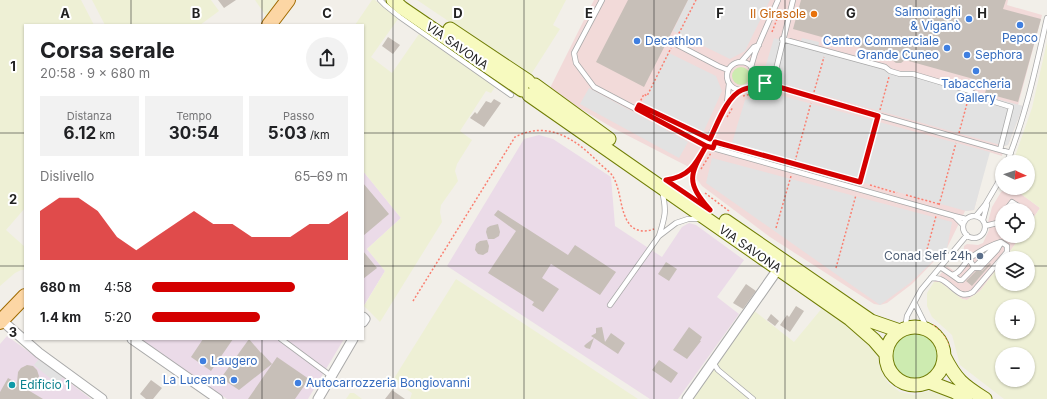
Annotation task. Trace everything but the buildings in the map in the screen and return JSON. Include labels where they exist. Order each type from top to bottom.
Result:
[{"type":"main road","points":[[270,24],[288,0]]},
{"type":"main road","points":[[1,321],[24,297]]},
{"type":"street","name":"VIA SAVONA","points":[[393,0],[402,8],[525,89],[620,148],[664,184],[871,321],[903,330]]},
{"type":"street","name":"VIA SAVONA","points":[[407,0],[525,89]]},
{"type":"street","name":"VIA SAVONA","points":[[708,214],[778,269],[850,319],[874,340],[886,354]]},
{"type":"street","points":[[687,399],[712,361],[778,269]]},
{"type":"street","points":[[1,321],[24,337]]},
{"type":"street","points":[[913,327],[928,330],[935,334],[943,348],[943,364],[940,372],[929,382],[920,385],[903,383],[896,378],[888,367],[886,354],[890,341],[903,330],[913,327]]},
{"type":"street","points":[[27,340],[39,353],[102,399]]},
{"type":"street","points":[[133,340],[218,399]]},
{"type":"street","points":[[318,399],[352,340]]},
{"type":"street","points":[[944,356],[957,379],[966,387],[985,399]]},
{"type":"street","points":[[929,382],[955,392],[966,399]]},
{"type":"lane","points":[[380,0],[384,6],[400,17],[525,89]]},
{"type":"lane","points":[[602,0],[574,53],[576,62],[594,87],[638,107],[706,146],[954,216],[966,219],[976,216],[984,220]]},
{"type":"lane","points":[[749,87],[754,80],[751,67],[753,59],[778,0]]},
{"type":"lane","points":[[768,85],[793,0]]},
{"type":"lane","points":[[754,80],[1011,153],[1022,124],[1030,94],[1047,18]]},
{"type":"lane","points":[[782,40],[885,67],[890,71],[900,74],[913,74],[970,91],[979,96],[1011,107],[1000,150]]},
{"type":"lane","points":[[674,43],[728,70]]},
{"type":"lane","points":[[741,62],[751,50],[759,45]]},
{"type":"lane","points":[[659,236],[664,220],[666,206],[664,184],[684,175],[696,163],[710,139],[727,103],[729,84],[727,76],[728,70],[733,64],[741,62],[751,67]]},
{"type":"lane","points":[[718,66],[727,76]]},
{"type":"lane","points":[[729,84],[733,88],[741,90]]},
{"type":"lane","points":[[727,103],[741,90],[749,87],[768,85]]},
{"type":"lane","points":[[610,304],[659,236],[676,223],[708,214],[695,191],[693,180],[696,163]]},
{"type":"lane","points":[[976,216],[989,200],[995,189]]},
{"type":"lane","points":[[954,216],[963,225],[963,229],[967,235],[974,238],[981,236],[985,229],[984,220],[989,200]]},
{"type":"lane","points":[[963,225],[966,219]]},
{"type":"lane","points":[[985,226],[995,224]]},
{"type":"lane","points":[[903,330],[907,316],[915,304],[921,290],[967,235]]},
{"type":"lane","points":[[952,275],[956,274],[969,259],[991,244],[996,243]]},
{"type":"lane","points":[[940,267],[959,280],[962,280],[994,247],[1000,243]]},
{"type":"lane","points":[[931,278],[940,279],[962,295],[968,295],[973,292],[1007,252],[1007,246],[1003,243]]},
{"type":"lane","points":[[969,259],[974,267]]},
{"type":"lane","points":[[915,304],[928,330]]},
{"type":"lane","points":[[283,340],[331,376]]},
{"type":"lane","points":[[712,361],[718,370],[753,399]]},
{"type":"path","points":[[638,107],[644,94],[648,96],[696,0]]},
{"type":"path","points":[[771,33],[779,13]]},
{"type":"path","points":[[776,228],[825,51]]},
{"type":"path","points":[[836,268],[890,71]]},
{"type":"path","points":[[742,96],[762,90],[768,85]]},
{"type":"path","points":[[925,257],[970,91]]},
{"type":"path","points":[[638,107],[642,106]]},
{"type":"path","points":[[726,119],[734,106]]},
{"type":"path","points":[[665,117],[710,139]]},
{"type":"path","points":[[413,301],[512,141],[515,137],[524,133],[534,130],[557,133],[587,151],[612,175],[618,189],[627,220],[632,228],[641,231],[650,231],[658,228],[664,220]]},
{"type":"path","points":[[700,174],[713,148]]},
{"type":"path","points":[[789,163],[794,164]]},
{"type":"path","points":[[855,181],[860,182]]},
{"type":"path","points":[[866,184],[899,194]]},
{"type":"path","points":[[700,189],[732,212]]},
{"type":"path","points":[[905,195],[939,204]]},
{"type":"shaded area","points":[[594,0],[1008,0],[1007,5],[1042,15],[1018,105],[1023,106],[1008,145],[1004,146],[1002,155],[989,152],[974,210],[965,211],[947,248],[912,284],[887,303],[880,305],[874,304],[770,237],[702,186],[687,166],[613,128],[549,90]]},
{"type":"shaded area","points":[[688,0],[770,0],[745,51],[730,59],[673,31]]},
{"type":"shaded area","points":[[774,38],[1023,106],[1008,145],[1004,146],[762,78]]},
{"type":"shaded area","points":[[802,38],[819,42],[818,49],[800,44]]},
{"type":"shaded area","points":[[667,52],[716,76],[722,91],[703,133],[642,105]]},
{"type":"shaded area","points":[[589,88],[688,142],[679,158],[580,104]]},
{"type":"shaded area","points":[[768,92],[990,152],[974,210],[966,211],[731,146],[745,100]]},
{"type":"shaded area","points":[[539,135],[553,139],[611,177],[615,226],[662,257],[682,227],[689,223],[696,225],[744,260],[717,297],[739,314],[678,399],[650,399],[447,266],[524,139]]},
{"type":"shaded area","points":[[712,158],[952,222],[947,248],[910,283],[880,305],[706,183]]},
{"type":"shaded area","points":[[364,172],[401,218],[367,249],[385,271],[364,305]]},
{"type":"shaded area","points":[[999,195],[1022,195],[1033,203],[995,203],[995,243],[1016,243],[1010,251],[995,251],[995,271],[980,291],[967,300],[962,299],[940,282],[934,282],[947,266],[954,271],[957,270],[963,261],[964,246],[967,244],[978,245],[983,243],[989,230],[988,222],[992,207]]},
{"type":"shaded area","points":[[1035,204],[1040,208],[1035,216]]},
{"type":"shaded area","points":[[7,336],[91,399],[0,399],[0,344]]},
{"type":"shaded area","points":[[141,340],[343,340],[308,399],[227,399]]},
{"type":"shaded area","points":[[39,359],[63,377],[57,384],[34,365]]},
{"type":"green space","points":[[0,0],[81,0],[93,24],[24,24],[24,209],[6,230],[24,246],[24,270],[15,273],[0,286]]},
{"type":"green space","points":[[92,0],[211,0],[219,11],[201,24],[104,24]]},
{"type":"green space","points":[[255,0],[278,0],[266,16]]},
{"type":"green space","points":[[372,0],[375,0],[398,19],[371,57],[392,73],[419,34],[495,87],[491,93],[486,91],[460,131],[472,140],[457,164],[455,171],[458,181],[441,205],[440,212],[442,222],[380,322],[364,306],[385,271],[367,249],[401,218],[364,172],[364,24],[356,24]]},
{"type":"green space","points":[[417,0],[566,0],[553,25],[560,29],[530,76]]},
{"type":"green space","points":[[1047,42],[1047,399],[1004,399],[960,365],[952,335],[932,317],[927,306],[927,293],[934,282],[940,282],[962,299],[967,300],[980,291],[995,271],[995,291],[1035,291],[1035,251],[1010,251],[1016,243],[1035,243],[1035,216],[1040,208],[1022,195],[1035,195],[1035,155],[1015,155],[1032,108]]},
{"type":"green space","points":[[741,67],[747,70],[750,76],[747,82],[741,85],[735,82],[732,76],[735,70]]},
{"type":"green space","points":[[456,279],[638,399],[410,399],[412,393],[393,380]]},
{"type":"green space","points":[[823,307],[868,343],[878,355],[880,367],[888,383],[900,392],[914,395],[929,391],[939,392],[952,399],[690,399],[753,310],[794,342]]},
{"type":"green space","points":[[911,334],[919,334],[931,340],[937,352],[937,360],[931,372],[919,378],[911,378],[899,372],[893,360],[893,352],[899,340]]},
{"type":"green space","points":[[350,393],[354,393],[362,399],[346,399]]},
{"type":"place","name":"Il Girasole","points":[[814,14]]},
{"type":"place","name":"Salmoiraghi & Viganò","points":[[969,19]]},
{"type":"place","name":"Pepco","points":[[1020,25]]},
{"type":"place","name":"Decathlon","points":[[637,41]]},
{"type":"place","name":"Centro Commerciale Grande Cuneo","points":[[947,48]]},
{"type":"place","name":"Sephora","points":[[967,55]]},
{"type":"place","name":"Tabaccheria Gallery","points":[[976,71]]},
{"type":"place","name":"Conad Self 24h","points":[[980,256]]},
{"type":"place","name":"Laugero","points":[[203,361]]},
{"type":"place","name":"La Lucerna","points":[[234,380]]},
{"type":"place","name":"Autocarrozzeria Bongiovanni","points":[[298,383]]},
{"type":"place","name":"Edificio 1","points":[[12,385]]},
{"type":"route","points":[[765,83],[764,86],[749,87],[741,90],[727,103],[710,139],[639,105],[637,109],[706,146],[696,163],[693,180],[695,191],[710,210],[666,180],[675,179],[684,175],[696,163],[706,146],[713,148],[715,142],[860,182],[878,116],[765,83]]}]
